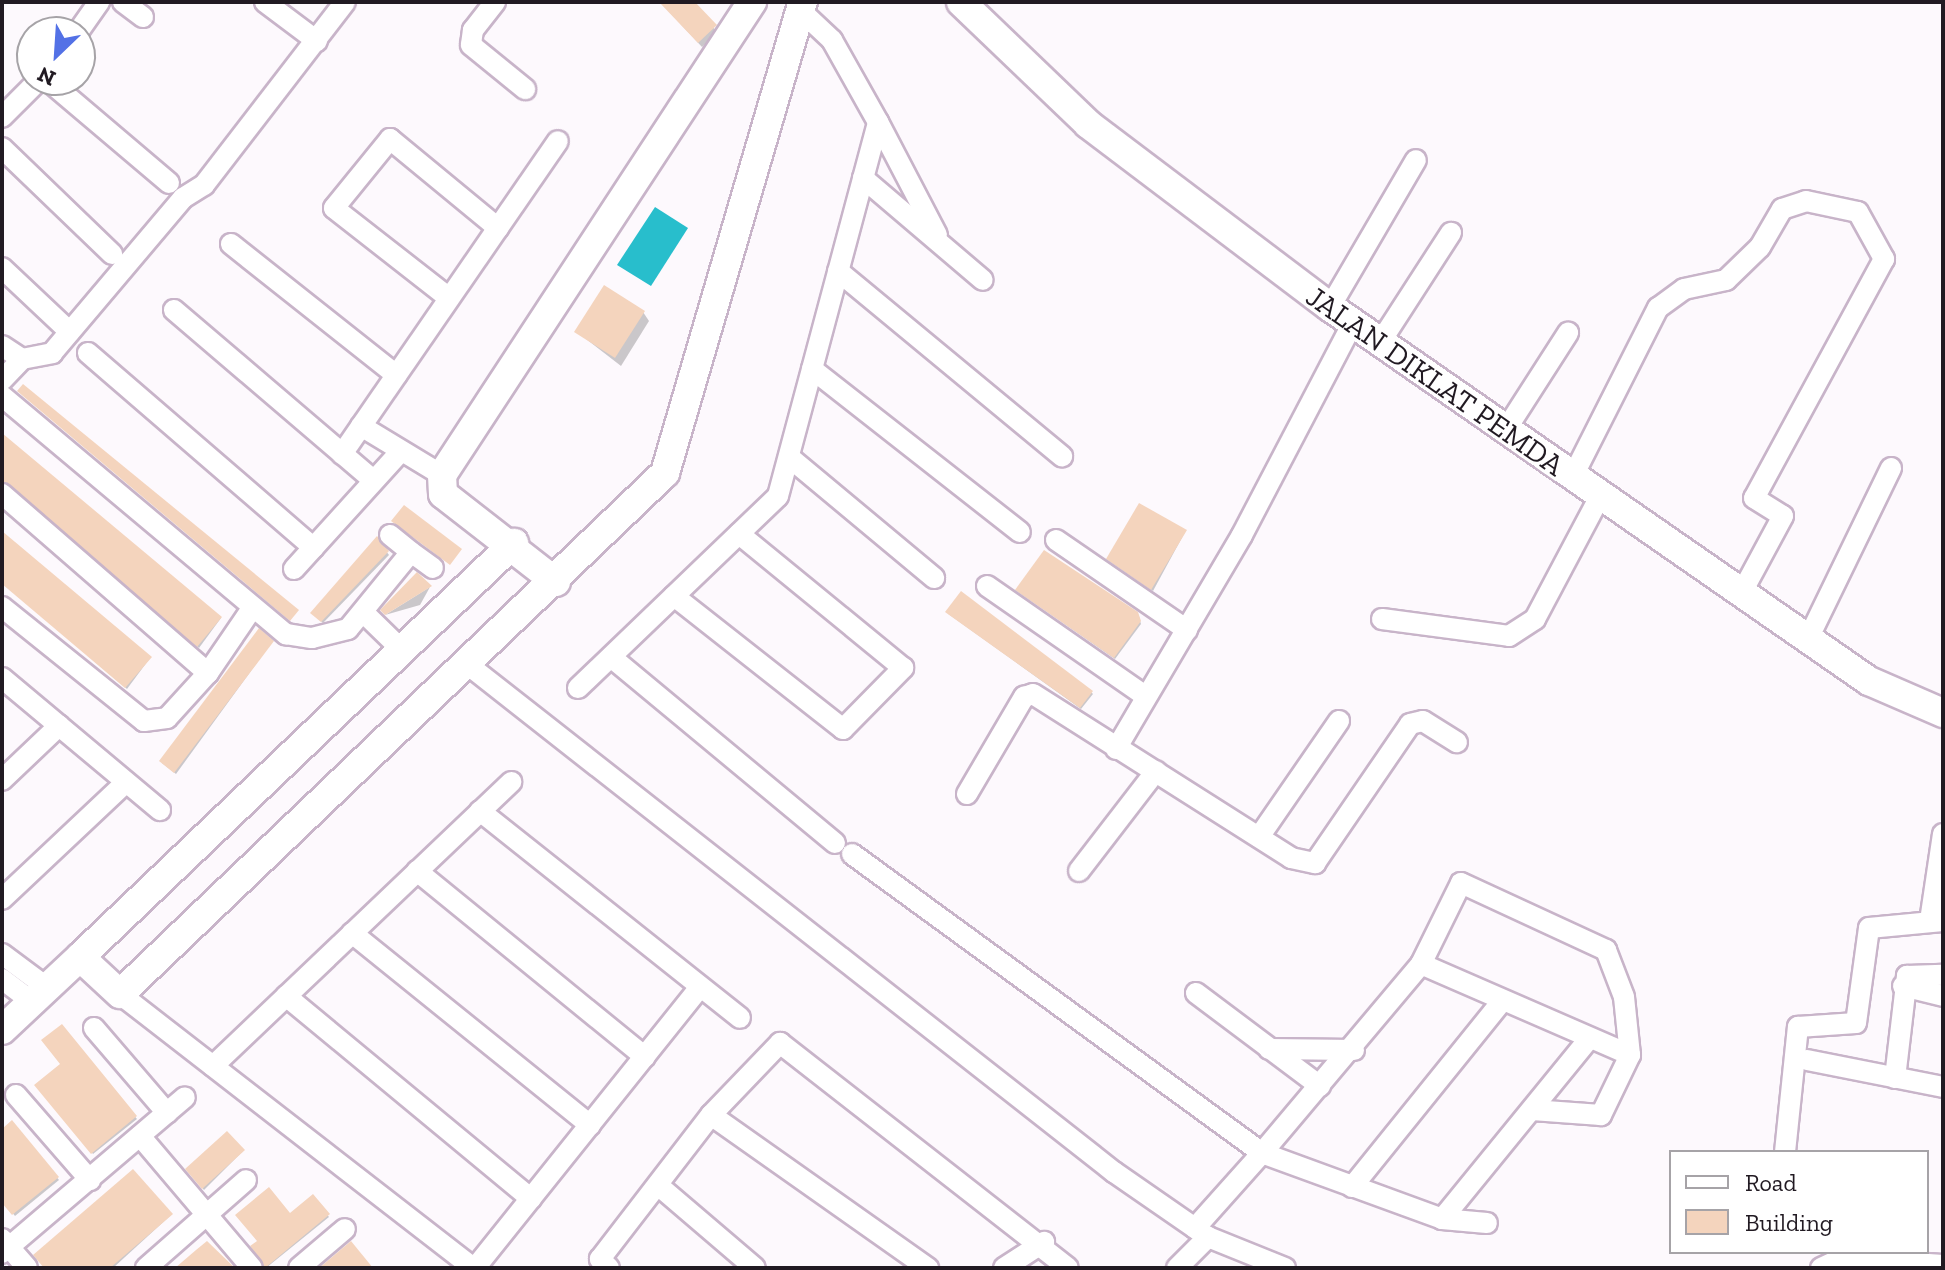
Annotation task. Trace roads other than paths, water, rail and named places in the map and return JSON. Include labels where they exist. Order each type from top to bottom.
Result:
[{"type":"street","points":[[123,2],[143,17]]},
{"type":"street","points":[[265,2],[317,41]]},
{"type":"street","points":[[2,380],[22,359],[52,353],[183,198],[204,185],[345,2]]},
{"type":"street","points":[[495,2],[473,30],[471,45],[525,89]]},
{"type":"street","points":[[551,578],[518,547],[443,494],[442,475],[752,2]]},
{"type":"street","name":"JALAN DIKLAT PEMDA","points":[[961,2],[1088,124],[1330,307],[1599,498],[1869,681],[1943,713]]},
{"type":"street","points":[[802,6],[832,40],[942,245]]},
{"type":"street","points":[[116,990],[467,664],[551,578],[665,473],[677,447],[802,6]]},
{"type":"street","points":[[2,117],[38,81],[50,82],[169,183]]},
{"type":"street","points":[[578,688],[778,496],[878,122]]},
{"type":"street","points":[[449,298],[334,208],[390,139],[498,228]]},
{"type":"street","points":[[342,454],[558,141]]},
{"type":"street","points":[[2,148],[112,254]]},
{"type":"street","points":[[1330,307],[1416,160]]},
{"type":"street","points":[[863,178],[983,280]]},
{"type":"street","points":[[1572,478],[1658,308],[1684,289],[1726,280],[1760,247],[1782,209],[1806,201],[1858,212],[1884,259],[1754,498],[1783,516],[1741,594]]},
{"type":"street","points":[[1381,341],[1451,233]]},
{"type":"street","points":[[231,244],[396,375]]},
{"type":"street","points":[[2,268],[70,332]]},
{"type":"street","points":[[838,271],[1062,456]]},
{"type":"street","points":[[174,310],[373,480]]},
{"type":"street","points":[[1116,749],[1187,630],[1353,323]]},
{"type":"street","points":[[1505,431],[1568,333]]},
{"type":"street","points":[[2,346],[22,359]]},
{"type":"street","points":[[88,353],[314,548]]},
{"type":"street","points":[[812,369],[1020,532]]},
{"type":"street","points":[[2,396],[251,610],[286,634],[312,638],[348,629],[411,552]]},
{"type":"street","points":[[361,426],[442,475]]},
{"type":"street","points":[[294,569],[400,452]]},
{"type":"street","points":[[789,457],[934,578]]},
{"type":"street","points":[[1808,639],[1891,468]]},
{"type":"street","points":[[2,494],[208,673]]},
{"type":"street","points":[[1382,619],[1509,636],[1535,619],[1599,498]]},
{"type":"street","points":[[674,596],[843,729],[903,668],[739,534]]},
{"type":"street","points":[[390,535],[433,568]]},
{"type":"street","points":[[1056,540],[1187,630]]},
{"type":"street","points":[[2,1030],[37,993],[84,961],[402,650],[518,547]]},
{"type":"street","points":[[987,586],[1145,696]]},
{"type":"street","points":[[2,607],[144,721],[167,718],[208,673],[251,610]]},
{"type":"street","points":[[363,612],[402,650]]},
{"type":"street","points":[[611,657],[843,849],[1262,1153],[1442,1219],[1487,1223]]},
{"type":"street","points":[[467,664],[828,951],[1202,1232],[1285,1268]]},
{"type":"street","points":[[2,678],[160,810]]},
{"type":"street","points":[[967,794],[1027,693],[1301,862],[1319,861],[1410,724],[1423,721],[1457,742]]},
{"type":"street","points":[[1259,837],[1339,721]]},
{"type":"street","points":[[2,780],[59,726]]},
{"type":"street","points":[[1079,871],[1156,771]]},
{"type":"street","points":[[2,899],[126,782]]},
{"type":"street","points":[[213,1066],[511,782]]},
{"type":"street","points":[[480,811],[740,1018]]},
{"type":"street","points":[[1785,1150],[1798,1027],[1856,1023],[1864,932],[1936,921],[1943,834]]},
{"type":"street","points":[[417,871],[645,1057]]},
{"type":"street","points":[[1177,1268],[1262,1153],[1354,1050],[1421,964],[1455,887],[1471,885],[1606,950],[1624,997],[1630,1055],[1601,1115],[1532,1110]]},
{"type":"street","points":[[352,933],[590,1125]]},
{"type":"street","points":[[2,954],[37,993]]},
{"type":"street","points":[[84,961],[116,990],[474,1268],[700,987]]},
{"type":"street","points":[[1421,964],[1630,1055]]},
{"type":"street","points":[[1895,1078],[1903,986],[1907,976],[1943,975]]},
{"type":"street","points":[[2,979],[37,993]]},
{"type":"street","points":[[1903,986],[1943,996]]},
{"type":"street","points":[[1196,993],[1320,1086]]},
{"type":"street","points":[[286,996],[531,1199]]},
{"type":"street","points":[[1352,1187],[1503,1000]]},
{"type":"street","points":[[94,1028],[167,1113]]},
{"type":"street","points":[[1442,1219],[1589,1039]]},
{"type":"street","points":[[600,1265],[711,1115],[780,1043],[1044,1242],[1068,1268]]},
{"type":"street","points":[[1269,1049],[1354,1050]]},
{"type":"street","points":[[1807,1060],[1943,1087]]},
{"type":"street","points":[[16,1095],[90,1180]]},
{"type":"street","points":[[27,1268],[4,1246],[90,1180],[185,1097]]},
{"type":"street","points":[[711,1115],[928,1268]]},
{"type":"street","points":[[140,1136],[252,1268]]},
{"type":"street","points":[[146,1268],[246,1180]]},
{"type":"street","points":[[659,1186],[755,1268]]},
{"type":"street","points":[[299,1268],[345,1229]]},
{"type":"street","points":[[1004,1268],[1044,1242]]},
{"type":"street","points":[[1821,1268],[1842,1258],[1943,1265]]},
{"type":"water","points":[[655,207],[688,228],[651,286],[617,265]]}]
